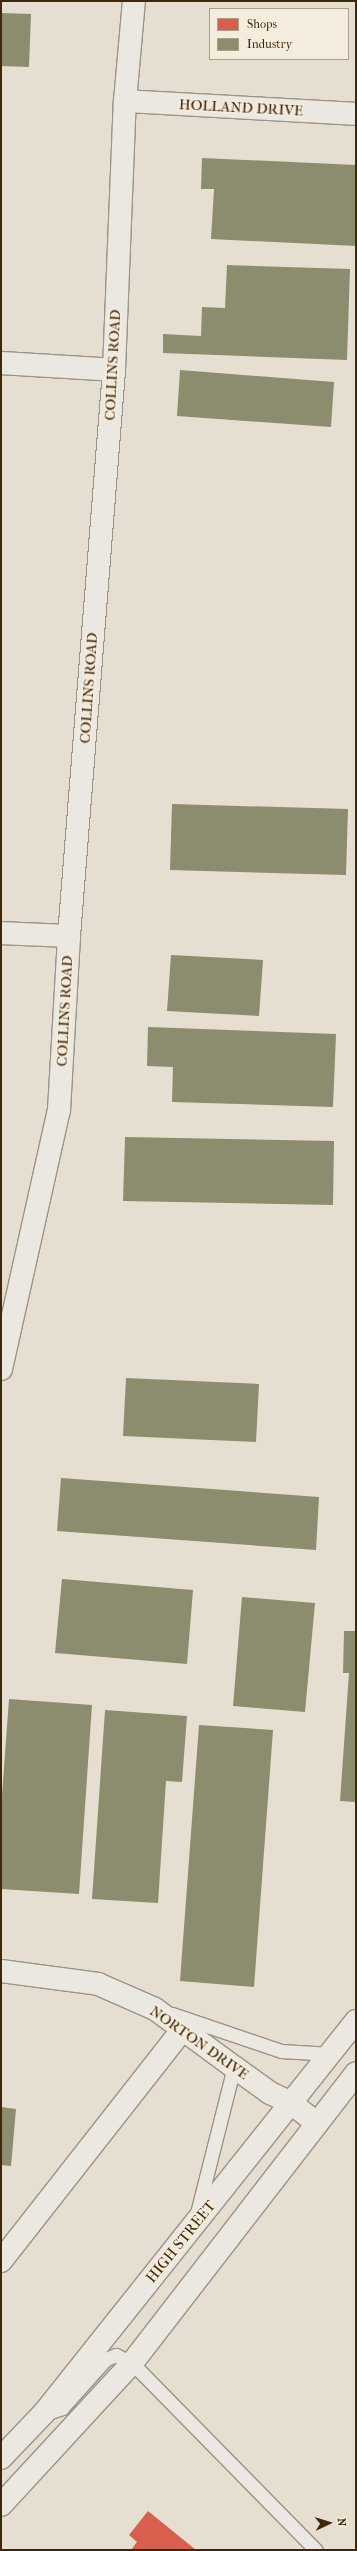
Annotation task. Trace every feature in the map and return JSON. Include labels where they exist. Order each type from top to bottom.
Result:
[{"type":"street","name":"COLLINS ROAD","points":[[1,1369],[59,1110],[69,936],[114,370],[125,101],[134,1]]},
{"type":"street","name":"HOLLAND DRIVE","points":[[125,101],[356,114]]},
{"type":"street","points":[[1,363],[114,370]]},
{"type":"street","points":[[1,933],[69,936]]},
{"type":"street","name":"NORTON DRIVE","points":[[1,1971],[98,1984],[155,2009],[270,2093],[291,2103],[317,2123]]},
{"type":"street","name":"HIGH STREET","points":[[1,2458],[44,2413],[193,2228],[356,2021]]},
{"type":"street","points":[[1,2261],[183,2029]]},
{"type":"street","points":[[1,2505],[132,2363],[356,2073]]},
{"type":"lane","points":[[155,2009],[281,2050],[331,2054]]},
{"type":"lane","points":[[193,2228],[234,2067]]},
{"type":"lane","points":[[44,2413],[62,2408],[106,2359],[116,2355],[132,2363],[316,2550]]},
{"type":"building: Shops","points":[[148,2511],[196,2550],[131,2550],[137,2542],[129,2535]]},
{"type":"building: Industry","points":[[1,13],[31,14],[29,67],[1,66]]},
{"type":"building: Industry","points":[[202,158],[356,165],[356,246],[211,239],[214,189],[201,189]]},
{"type":"building: Industry","points":[[227,265],[350,269],[347,360],[163,353],[163,334],[201,336],[202,307],[225,308]]},
{"type":"building: Industry","points":[[180,370],[334,382],[331,427],[177,416]]},
{"type":"building: Industry","points":[[172,804],[348,809],[346,875],[170,870]]},
{"type":"building: Industry","points":[[171,955],[263,960],[259,1016],[167,1011]]},
{"type":"building: Industry","points":[[148,1027],[336,1034],[333,1107],[172,1102],[173,1067],[147,1066]]},
{"type":"building: Industry","points":[[125,1137],[334,1141],[333,1205],[123,1201]]},
{"type":"building: Industry","points":[[126,1378],[259,1384],[256,1442],[123,1436]]},
{"type":"building: Industry","points":[[61,1478],[319,1497],[316,1550],[57,1531]]},
{"type":"building: Industry","points":[[62,1579],[193,1590],[187,1664],[55,1653]]},
{"type":"building: Industry","points":[[242,1597],[315,1603],[305,1712],[233,1706]]},
{"type":"building: Industry","points":[[344,1631],[356,1631],[356,1802],[340,1801],[349,1673],[343,1673]]},
{"type":"building: Industry","points":[[9,1699],[92,1705],[79,1894],[1,1889],[1,1809]]},
{"type":"building: Industry","points":[[105,1710],[187,1716],[182,1782],[166,1781],[158,1903],[92,1899]]},
{"type":"building: Industry","points":[[199,1725],[273,1730],[254,1987],[180,1981]]},
{"type":"building: Industry","points":[[1,2107],[16,2109],[11,2166],[1,2165]]}]
